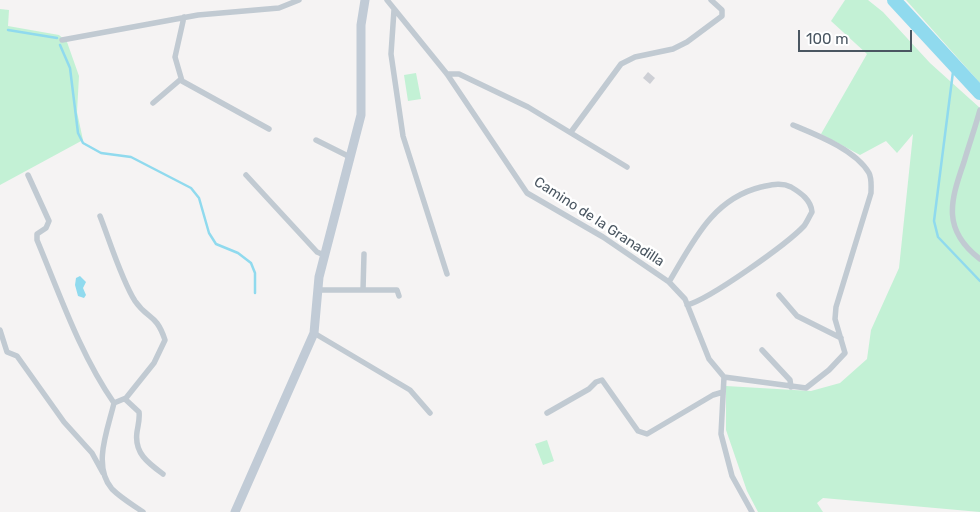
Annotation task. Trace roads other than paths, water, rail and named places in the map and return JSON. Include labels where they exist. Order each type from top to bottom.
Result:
[{"type":"street","points":[[62,40],[184,17],[279,8],[299,0]]},
{"type":"street","points":[[235,512],[314,333],[317,290],[324,254],[361,115],[361,25],[365,0]]},
{"type":"street","name":"Camino de la Granadilla","points":[[388,0],[394,10],[447,74],[527,193],[602,236],[669,282],[687,304],[709,360],[724,377]]},
{"type":"street","points":[[570,132],[621,64],[635,57],[673,49],[722,16],[722,10],[712,0]]},
{"type":"street","points":[[394,10],[391,54],[403,136],[447,274]]},
{"type":"street","points":[[184,17],[175,57],[181,79],[186,84],[225,102],[269,129]]},
{"type":"street","points":[[447,74],[459,74],[528,107],[627,168]]},
{"type":"street","points":[[153,102],[181,79]]},
{"type":"street","points":[[980,111],[951,205],[953,223],[960,239],[980,259]]},
{"type":"street","points":[[752,512],[732,476],[721,434],[724,377],[806,388],[829,370],[845,353],[836,319],[836,307],[871,193],[871,178],[854,156],[827,140],[793,125]]},
{"type":"street","points":[[316,140],[350,157]]},
{"type":"street","points":[[28,175],[49,221],[48,226],[37,234],[37,240],[82,347],[99,382],[114,403],[102,456],[103,473]]},
{"type":"street","points":[[246,175],[317,252],[324,254]]},
{"type":"street","points":[[669,282],[705,222],[718,209],[740,194],[781,184],[790,187],[809,202],[812,212],[804,225],[790,238],[707,296],[687,304]]},
{"type":"street","points":[[100,216],[135,301],[161,327],[164,340],[154,363],[125,399],[114,403]]},
{"type":"street","points":[[363,290],[364,254]]},
{"type":"street","points":[[317,290],[397,290],[399,296]]},
{"type":"street","points":[[780,295],[797,316],[841,338]]},
{"type":"street","points":[[0,330],[7,352],[17,356],[64,422],[92,453],[113,490],[143,512]]},
{"type":"street","points":[[314,333],[410,390],[430,412]]},
{"type":"street","points":[[762,350],[790,380],[790,387]]},
{"type":"street","points":[[547,414],[602,380],[638,431],[647,434],[713,395],[723,392]]},
{"type":"street","points":[[125,399],[139,412],[137,434],[139,450],[148,462],[163,474]]},
{"type":"water","points":[[80,276],[86,282],[83,288],[86,295],[84,298],[78,296],[75,285],[76,278]]},
{"type":"waterway","points":[[894,0],[980,93]]},
{"type":"waterway","points":[[8,30],[57,38]]},
{"type":"waterway","points":[[60,45],[70,68],[78,133],[83,143],[101,153],[131,157],[191,188],[199,198],[209,233],[216,244],[238,253],[251,263],[255,273],[255,293]]},
{"type":"waterway","points":[[954,64],[934,221],[938,237],[980,281]]}]
